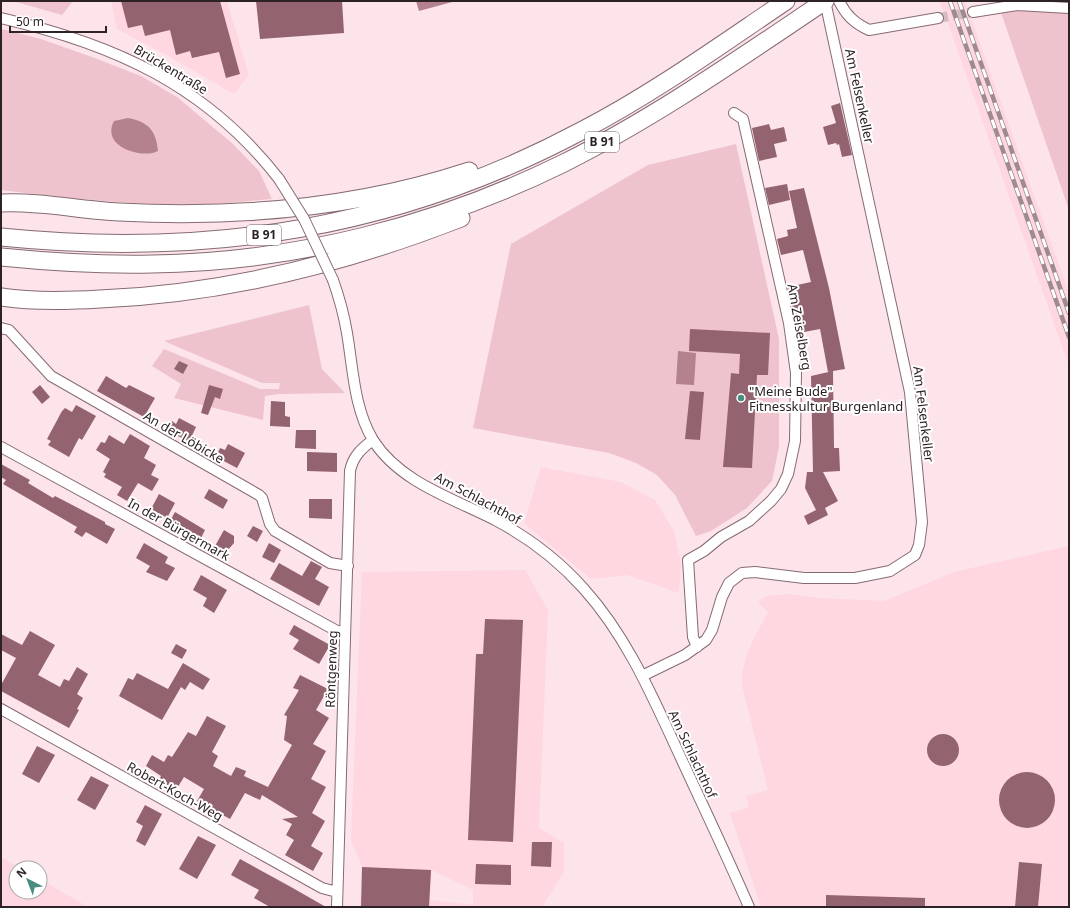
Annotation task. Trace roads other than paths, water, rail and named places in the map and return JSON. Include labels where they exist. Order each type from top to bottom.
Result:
[{"type":"highway","name":"B 91","points":[[1,237],[116,245],[195,242],[247,237],[329,223],[377,212],[441,193],[516,163],[554,145],[618,111],[713,51],[786,1]]},
{"type":"highway","name":"B 91","points":[[1,257],[91,264],[154,264],[226,260],[304,249],[379,232],[451,210],[502,191],[566,162],[644,119],[825,1]]},
{"type":"highway","points":[[1,203],[20,202],[117,212],[160,214],[210,213],[271,209],[320,205],[383,194],[417,187],[488,164],[516,163]]},
{"type":"highway","points":[[1,297],[68,301],[133,298],[247,282],[313,267],[430,230],[479,211],[502,191]]},
{"type":"highway","points":[[1,196],[20,202]]},
{"type":"street","name":"Am Felsenkeller","points":[[642,676],[697,647],[712,630],[722,597],[729,583],[742,573],[755,572],[804,578],[855,578],[890,571],[915,555],[922,533],[910,392],[825,1]]},
{"type":"street","points":[[839,1],[847,15],[858,25],[869,30],[938,18]]},
{"type":"street","points":[[973,12],[1018,5],[1069,8]]},
{"type":"street","name":"Brückentraße","points":[[1,18],[72,36],[127,57],[152,70],[202,102],[262,157],[279,179]]},
{"type":"street","name":"Am Zeiselberg","points":[[697,647],[693,637],[688,560],[704,551],[721,537],[749,521],[772,501],[781,489],[788,474],[795,441],[796,373],[789,323],[743,119],[734,114]]},
{"type":"street","name":"Am Schlachthof","points":[[279,179],[304,219],[333,280],[343,311],[356,390],[363,415],[373,440],[402,471],[434,491],[509,528],[563,568],[584,588],[607,618],[642,676],[749,907]]},
{"type":"street","name":"An der Löbicke","points":[[1,328],[9,330],[51,376],[259,495],[262,498],[270,524],[275,531],[330,562],[348,566]]},
{"type":"street","name":"Röntgenweg","points":[[337,907],[345,632],[352,465],[361,449],[373,440]]},
{"type":"street","name":"In der Bürgermark","points":[[1,447],[337,630],[345,632]]},
{"type":"street","name":"Robert-Koch-Weg","points":[[1,709],[322,888],[337,892]]},
{"type":"tunnel","points":[[938,18],[973,12]]},
{"type":"railway","points":[[950,1],[1069,337]]},
{"type":"railway","points":[[959,1],[1069,313]]},
{"type":"place","name":"\"Meine Bude\" Fitnesskultur Burgenland","points":[[741,398]]}]
